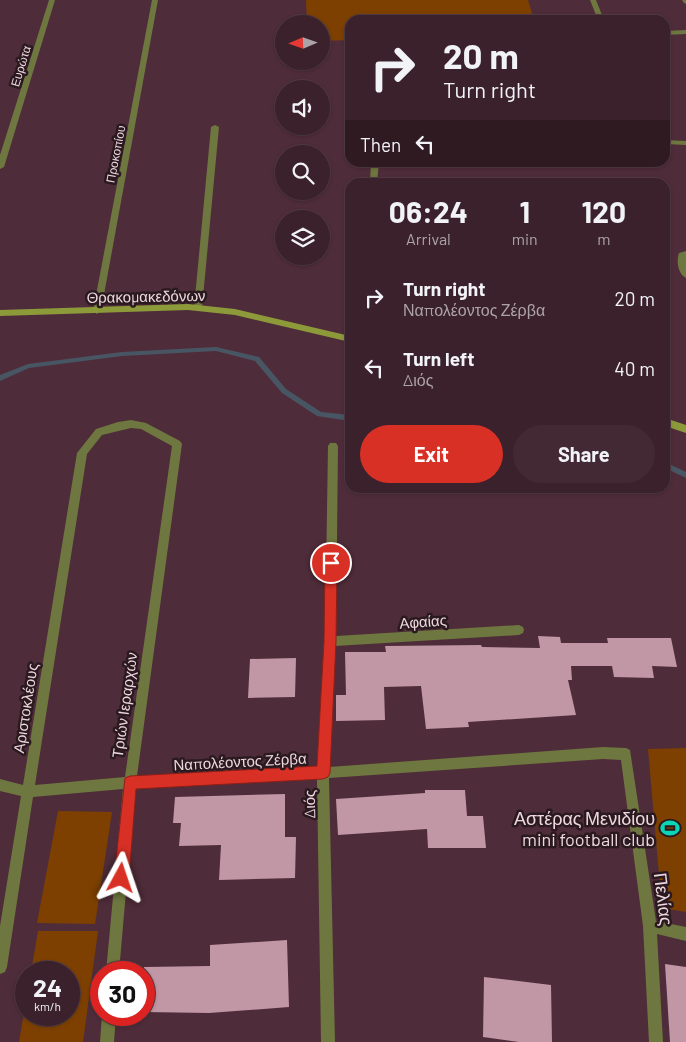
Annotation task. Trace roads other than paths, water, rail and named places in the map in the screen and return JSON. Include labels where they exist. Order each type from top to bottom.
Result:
[{"type":"main road","name":"Θρακομακεδόνων","points":[[0,313],[198,308],[234,312],[345,338]]},
{"type":"main road","points":[[670,423],[686,428]]},
{"type":"street","name":"Ευρώτα","points":[[0,167],[52,0]]},
{"type":"street","name":"Προκοπίου","points":[[97,311],[155,0]]},
{"type":"street","points":[[593,0],[599,15]]},
{"type":"street","points":[[670,33],[686,32]]},
{"type":"street","points":[[198,308],[215,127]]},
{"type":"street","points":[[670,142],[686,144]]},
{"type":"street","points":[[686,254],[682,255],[681,262],[686,275]]},
{"type":"street","name":"Αριστοκλέους","points":[[0,967],[82,453],[98,432],[131,424],[142,426],[177,444]]},
{"type":"street","name":"Τριών Ιεραρχών","points":[[114,961],[130,782],[177,444]]},
{"type":"street","name":"Διός","points":[[328,1042],[323,773],[330,641],[333,446]]},
{"type":"street","name":"Αφαίας","points":[[330,641],[519,630]]},
{"type":"street","name":"Ναπολέοντος Ζέρβα","points":[[0,786],[27,792],[130,782],[323,773],[603,753]]},
{"type":"street","name":"Πελίας","points":[[603,753],[626,754],[650,926],[656,1042]]},
{"type":"street","points":[[650,926],[686,934]]},
{"type":"street","points":[[107,1042],[108,1026]]},
{"type":"waterway","points":[[0,378],[28,366],[122,354],[216,349],[257,359],[284,391],[319,414],[345,417]]},
{"type":"waterway","points":[[670,467],[686,475]]},
{"type":"place","name":"Αστέρας Μενιδίου mini football club","points":[[670,828]]}]
